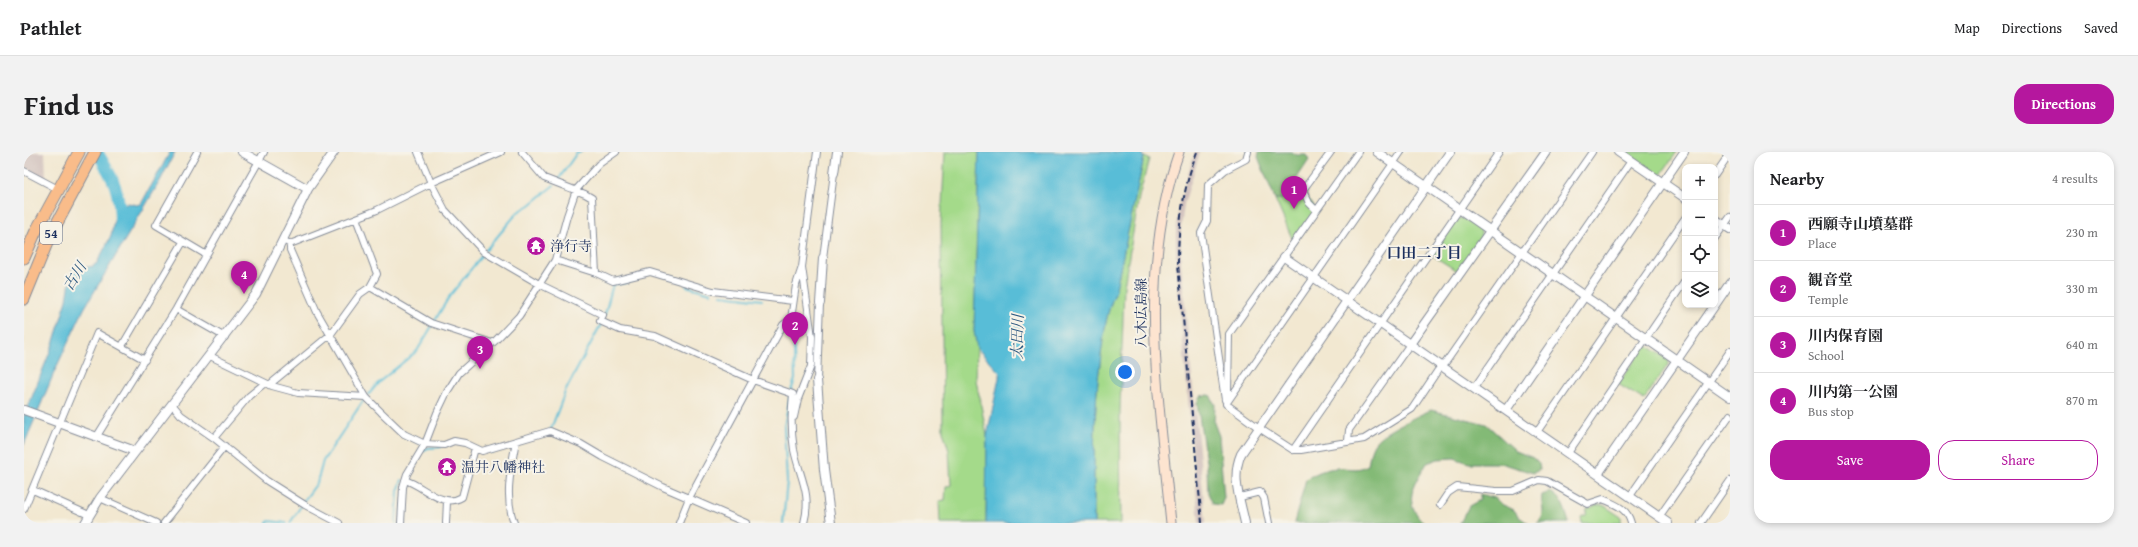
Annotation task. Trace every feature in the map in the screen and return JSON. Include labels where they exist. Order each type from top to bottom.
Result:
[{"type":"highway","name":"54","points":[[24,299],[49,238],[95,152]]},
{"type":"highway","name":"54","points":[[24,258],[26,246],[78,154]]},
{"type":"main road","name":"八木広島線","points":[[1171,523],[1155,358],[1154,280],[1162,213],[1179,152]]},
{"type":"street","points":[[197,152],[156,225],[205,254]]},
{"type":"street","points":[[242,152],[308,189]]},
{"type":"street","points":[[97,436],[176,309],[205,254],[264,152]]},
{"type":"street","points":[[85,523],[100,498],[225,337],[256,294],[286,242],[308,189],[334,152]]},
{"type":"street","points":[[418,152],[431,183],[445,210],[484,252],[539,284],[603,315],[600,322],[620,330],[655,336],[753,380],[793,394],[792,426],[794,450],[806,486],[807,512],[804,523]]},
{"type":"street","points":[[286,242],[377,210],[431,183],[502,152]]},
{"type":"street","points":[[522,152],[544,178],[585,194],[592,200],[596,273]]},
{"type":"street","points":[[400,523],[405,480],[425,444],[437,413],[459,373],[519,316],[554,260],[576,190],[599,164],[616,152]]},
{"type":"street","points":[[679,523],[688,498],[783,325],[791,319],[796,285],[802,267],[817,152]]},
{"type":"street","points":[[831,523],[821,440],[818,380],[823,258],[837,152]]},
{"type":"street","points":[[1248,152],[1246,159],[1225,170],[1208,185],[1207,221],[1201,233],[1226,404],[1293,450],[1301,450],[1364,439],[1412,409],[1523,253],[1592,152]]},
{"type":"street","points":[[1316,210],[1309,203],[1303,190],[1331,152]]},
{"type":"street","points":[[1226,404],[1229,375],[1229,334],[1358,152]]},
{"type":"street","points":[[1377,152],[1730,396]]},
{"type":"street","points":[[1226,404],[1401,152]]},
{"type":"street","points":[[1245,523],[1236,477],[1236,466],[1242,454],[1450,152]]},
{"type":"street","points":[[1293,450],[1499,152]]},
{"type":"street","points":[[1348,442],[1349,430],[1546,152]]},
{"type":"street","points":[[1618,152],[1682,196]]},
{"type":"street","points":[[1506,410],[1684,152]]},
{"type":"street","points":[[1718,171],[1730,153]]},
{"type":"street","points":[[1474,388],[1631,161]]},
{"type":"street","points":[[24,171],[58,189]]},
{"type":"street","points":[[1717,236],[1727,227],[1730,217]]},
{"type":"street","points":[[214,438],[249,396],[267,384],[331,334],[360,294],[370,287],[377,274],[356,218]]},
{"type":"street","points":[[1718,221],[1727,227]]},
{"type":"street","points":[[1537,432],[1682,222]]},
{"type":"street","points":[[122,346],[183,242]]},
{"type":"street","points":[[286,242],[318,312],[366,397],[404,434],[425,444],[444,445],[454,441],[465,443],[482,451],[550,431],[581,444],[603,457],[688,498],[746,523]]},
{"type":"street","points":[[1284,258],[1668,523]]},
{"type":"street","points":[[554,260],[596,273],[613,281],[650,272],[713,291],[793,301]]},
{"type":"street","points":[[792,426],[798,399],[811,366],[812,337],[802,267]]},
{"type":"street","points":[[1718,301],[1730,283]]},
{"type":"street","points":[[1568,453],[1682,285]]},
{"type":"street","points":[[370,287],[431,323],[492,343]]},
{"type":"street","points":[[1598,474],[1713,308]]},
{"type":"street","points":[[176,309],[225,337]]},
{"type":"street","points":[[24,508],[33,490],[97,333],[145,360]]},
{"type":"street","points":[[1630,496],[1730,351]]},
{"type":"street","points":[[210,356],[267,384],[298,393],[366,397]]},
{"type":"street","points":[[1229,375],[1234,381],[1242,380]]},
{"type":"street","points":[[172,404],[181,415],[214,438],[267,481],[305,505],[338,523]]},
{"type":"street","points":[[24,410],[136,451]]},
{"type":"street","points":[[1659,517],[1730,415]]},
{"type":"street","points":[[514,523],[509,504],[510,471],[516,441]]},
{"type":"street","points":[[164,523],[224,446]]},
{"type":"street","points":[[405,480],[442,500],[447,501],[462,497],[475,448]]},
{"type":"street","points":[[1440,505],[1448,493],[1457,487],[1496,491],[1513,491],[1539,480],[1547,481],[1588,504],[1603,499],[1622,507],[1629,516],[1631,523]]},
{"type":"street","points":[[1701,523],[1730,481]]},
{"type":"street","points":[[33,490],[89,515]]},
{"type":"street","points":[[1240,497],[1260,492],[1264,498],[1270,523]]},
{"type":"street","points":[[100,498],[156,523]]},
{"type":"street","points":[[446,523],[447,501]]},
{"type":"shaded area","points":[[24,152],[45,152],[46,179],[24,167]]},
{"type":"shaded area","points":[[1195,152],[1200,152],[1184,204],[1181,228],[1181,263],[1206,523],[1199,523],[1176,264],[1176,228],[1179,203]]},
{"type":"green space","points":[[945,152],[979,152],[974,331],[977,348],[976,380],[987,436],[986,523],[940,523],[939,501],[945,500],[946,487],[951,485],[949,451],[943,431],[941,223]]},
{"type":"green space","points":[[1259,152],[1292,152],[1297,155],[1306,155],[1309,160],[1283,199],[1275,199],[1258,157]]},
{"type":"green space","points":[[1626,152],[1677,152],[1662,173],[1658,174]]},
{"type":"green space","points":[[1144,157],[1149,159],[1139,197],[1124,286],[1120,411],[1121,523],[1094,523],[1095,418],[1098,376],[1104,331],[1107,316],[1115,293]]},
{"type":"green space","points":[[1293,184],[1303,190],[1316,210],[1294,243],[1275,199],[1283,199]]},
{"type":"green space","points":[[1458,218],[1463,218],[1481,230],[1481,236],[1457,271],[1432,255]]},
{"type":"green space","points":[[1648,346],[1668,359],[1669,363],[1644,400],[1618,384],[1644,347]]},
{"type":"green space","points":[[1210,395],[1215,405],[1214,423],[1219,436],[1224,498],[1221,505],[1213,504],[1208,493],[1207,468],[1197,403],[1200,396]]},
{"type":"green space","points":[[1431,410],[1486,424],[1516,451],[1533,458],[1539,464],[1540,470],[1533,473],[1501,463],[1469,463],[1454,458],[1438,459],[1427,463],[1414,487],[1412,494],[1413,508],[1424,523],[1294,523],[1306,479],[1319,472],[1329,469],[1357,469],[1368,465],[1372,447],[1380,437]]},
{"type":"green space","points":[[1550,492],[1561,501],[1569,523],[1537,523],[1543,514],[1542,495]]},
{"type":"green space","points":[[1480,494],[1495,498],[1501,504],[1514,510],[1519,517],[1528,523],[1460,523],[1469,506],[1480,500]]},
{"type":"green space","points":[[1597,505],[1603,505],[1621,517],[1621,523],[1582,523],[1581,517],[1586,515],[1587,509]]},
{"type":"water","name":"古川","points":[[170,152],[175,152],[160,181],[84,309],[56,368],[24,445],[24,417],[53,344],[67,300],[72,270],[93,266],[97,263],[111,236],[116,211],[128,203],[137,205],[141,204]]},
{"type":"water","name":"太田川","points":[[979,152],[1142,152],[1144,157],[1115,293],[1107,316],[1104,331],[1098,376],[1095,418],[1094,523],[986,523],[987,436],[1000,373],[977,348],[974,331]]},
{"type":"waterway","points":[[97,152],[108,170],[115,186],[119,202],[120,223]]},
{"type":"waterway","points":[[558,180],[576,154],[581,152]]},
{"type":"waterway","points":[[486,250],[518,212],[530,205],[554,185]]},
{"type":"waterway","points":[[434,322],[449,297],[483,254]]},
{"type":"waterway","points":[[605,314],[613,284],[625,283],[638,278]]},
{"type":"waterway","points":[[686,286],[711,293]]},
{"type":"waterway","points":[[721,295],[762,300]]},
{"type":"waterway","points":[[791,391],[795,379],[793,323]]},
{"type":"waterway","points":[[551,429],[565,392],[601,324]]},
{"type":"waterway","points":[[369,394],[379,382],[417,351],[432,326]]},
{"type":"waterway","points":[[783,523],[787,481],[784,427],[790,396]]},
{"type":"waterway","points":[[303,502],[317,483],[323,461],[363,401]]},
{"type":"waterway","points":[[424,450],[428,448],[441,447]]},
{"type":"waterway","points":[[490,452],[499,449]]},
{"type":"waterway","points":[[396,523],[398,491],[402,480]]},
{"type":"waterway","points":[[290,523],[301,506]]},
{"type":"waterway","points":[[267,523],[269,521],[287,523]]},
{"type":"railway","points":[[1197,152],[1188,179],[1182,207],[1178,264],[1202,523]]},
{"type":"place","name":"西願寺山墳墓群","points":[[1294,209]]},
{"type":"place","name":"浄行寺","points":[[536,246]]},
{"type":"place","name":"川内第一公園","points":[[244,294]]},
{"type":"place","name":"観音堂","points":[[795,345]]},
{"type":"place","name":"川内保育園","points":[[480,369]]},
{"type":"place","name":"温井八幡神社","points":[[447,467]]},
{"type":"district","name":"口田二丁目","points":[[1424,252]]}]
